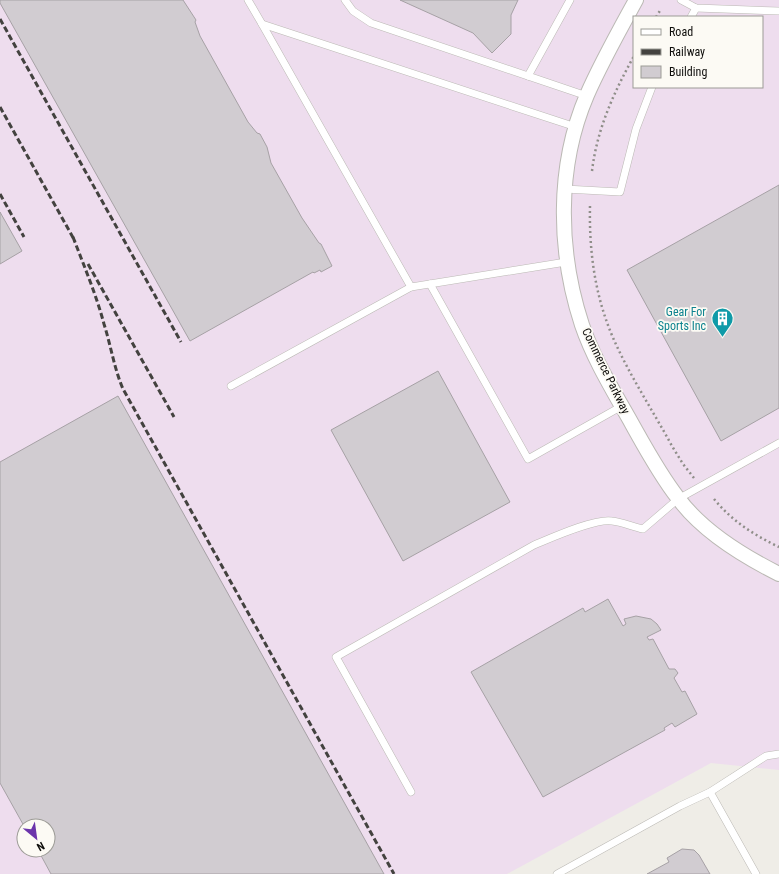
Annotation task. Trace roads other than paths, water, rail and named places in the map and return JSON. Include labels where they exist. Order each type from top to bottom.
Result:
[{"type":"street","name":"Commerce Parkway","points":[[636,0],[587,96],[576,128],[565,188],[566,262],[575,302],[585,332],[622,406],[653,460],[678,499],[722,540],[754,561],[779,574]]},
{"type":"lane","points":[[248,0],[411,287]]},
{"type":"lane","points":[[345,0],[353,12],[371,23],[587,96]]},
{"type":"lane","points":[[528,76],[570,0]]},
{"type":"lane","points":[[681,0],[696,8],[779,10]]},
{"type":"lane","points":[[692,16],[696,8]]},
{"type":"lane","points":[[262,24],[576,128]]},
{"type":"lane","points":[[565,188],[620,192],[636,129],[652,88]]},
{"type":"lane","points":[[231,386],[411,287],[566,262]]},
{"type":"lane","points":[[430,284],[528,460],[622,406]]},
{"type":"lane","points":[[411,792],[336,657],[548,539],[583,526],[611,520],[643,530],[678,499],[779,443]]},
{"type":"lane","points":[[557,874],[680,806],[710,792],[766,756],[779,754]]},
{"type":"lane","points":[[710,792],[756,874]]},
{"type":"railway","points":[[0,19],[181,342]]},
{"type":"railway","points":[[0,107],[75,241]]},
{"type":"railway","points":[[0,194],[24,237]]},
{"type":"railway","points":[[73,237],[90,280],[123,389],[394,874]]},
{"type":"railway","points":[[88,264],[174,417]]},
{"type":"place","name":"Gear For Sports Inc","points":[[722,338]]}]
